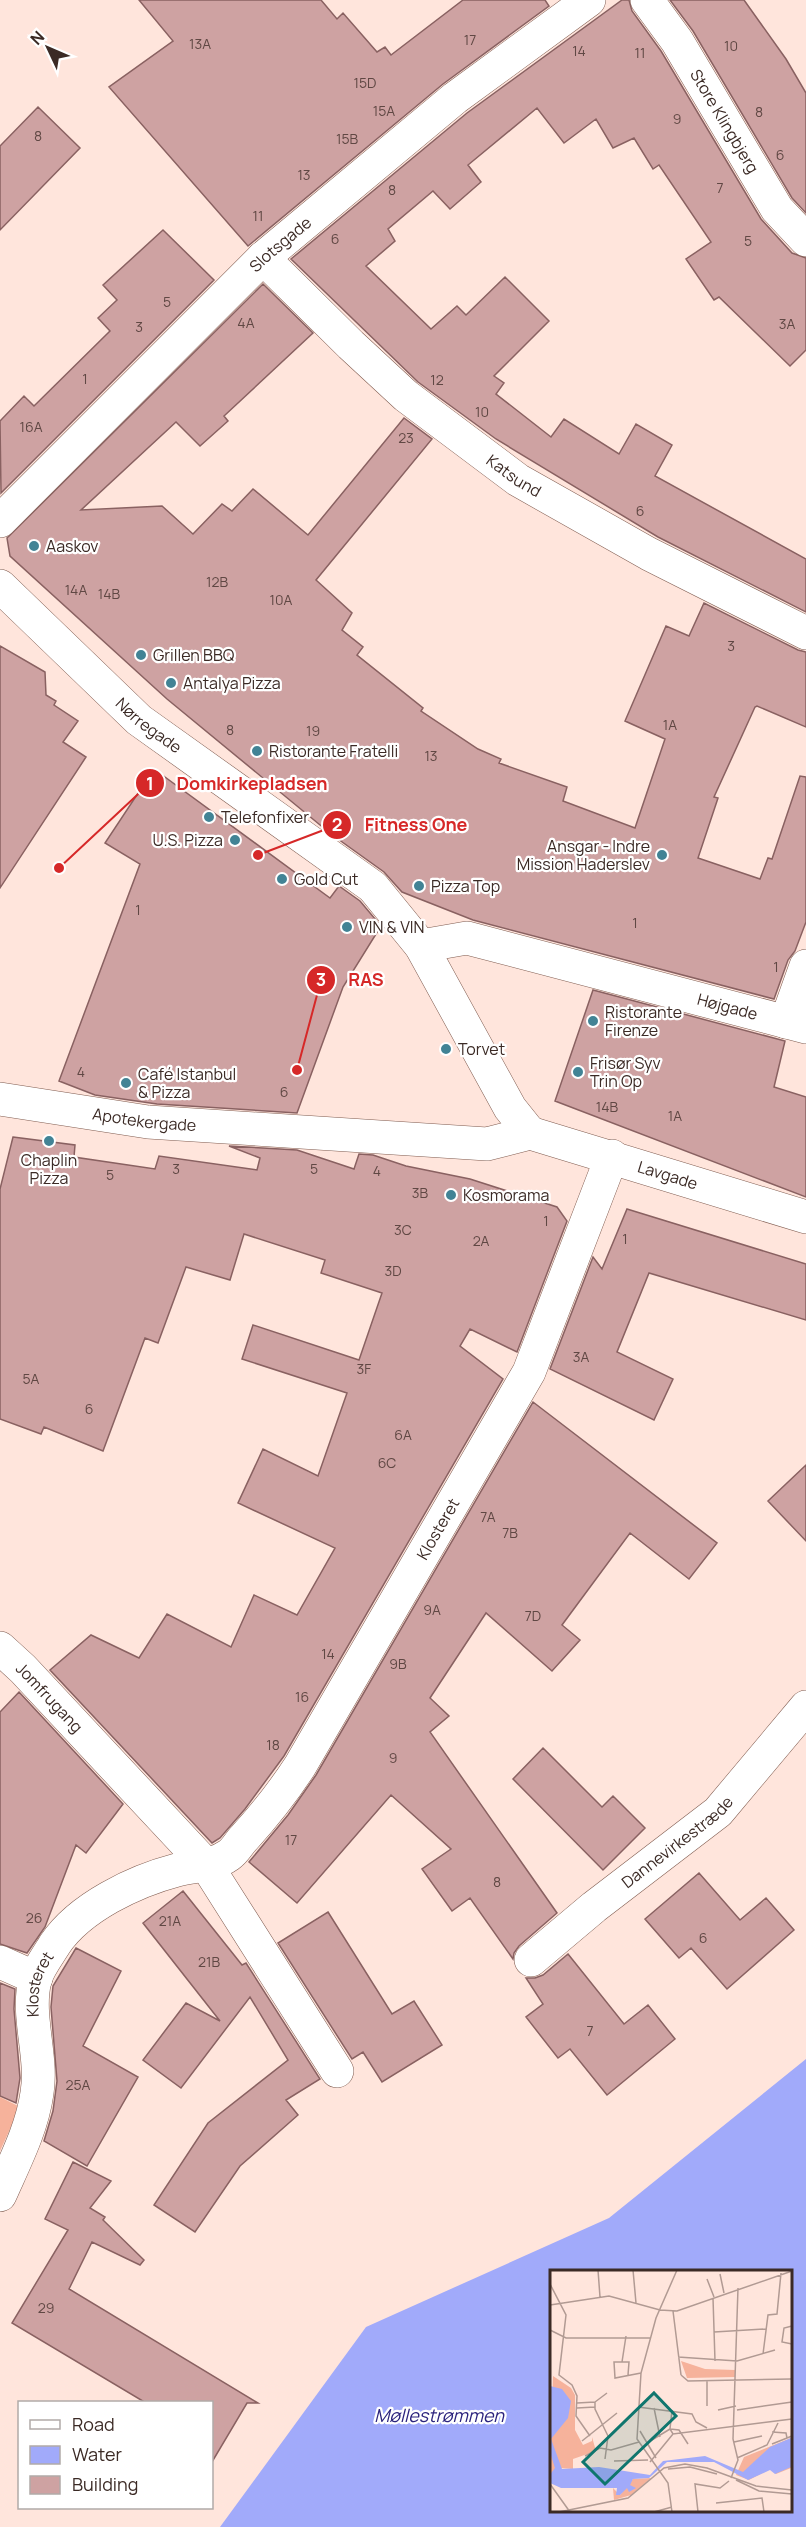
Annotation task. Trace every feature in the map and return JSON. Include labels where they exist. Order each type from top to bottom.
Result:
[{"type":"street","name":"Slotsgade","points":[[0,521],[263,258],[455,98],[589,0]]},
{"type":"street","name":"Store Klingbjerg","points":[[647,0],[677,41],[777,209],[806,240]]},
{"type":"street","name":"Katsund","points":[[263,258],[406,396],[518,480],[650,555],[806,633]]},
{"type":"street","name":"Nørregade","points":[[0,586],[139,720],[373,887],[420,946]]},
{"type":"street","name":"Højgade","points":[[420,946],[467,938],[796,1025]]},
{"type":"street","points":[[420,946],[510,1108],[530,1132]]},
{"type":"street","points":[[796,1025],[806,966]]},
{"type":"street","name":"Apotekergade","points":[[0,1099],[148,1122],[487,1144],[530,1132]]},
{"type":"street","name":"Lavgade","points":[[530,1132],[806,1217]]},
{"type":"street","name":"Klosteret","points":[[0,2195],[27,2132],[37,2093],[38,2061],[33,1996],[36,1978],[57,1942],[75,1923],[106,1898],[141,1882],[179,1869],[207,1866],[229,1855],[270,1810],[300,1767],[529,1372],[612,1156]]},
{"type":"street","name":"Jomfrugang","points":[[0,1648],[23,1669],[207,1866]]},
{"type":"street","name":"Dannevirkestræde","points":[[531,1960],[594,1907],[718,1812],[806,1707]]},
{"type":"street","points":[[207,1866],[337,2071]]},
{"type":"street","points":[[0,1962],[36,1978]]},
{"type":"shaded area","points":[[0,2097],[20,2107],[0,2151]]},
{"type":"water","name":"Møllestrømmen","points":[[806,2059],[806,2527],[220,2527],[366,2327],[609,2218]]},
{"type":"building","points":[[139,0],[321,0],[337,19],[343,13],[377,52],[385,47],[391,55],[463,0],[545,0],[549,6],[443,84],[248,246],[109,87],[173,41]]},
{"type":"building","points":[[622,0],[629,0],[632,11],[661,51],[761,219],[792,253],[806,258],[806,350],[790,366],[719,297],[714,300],[686,259],[711,242],[659,165],[653,169],[634,138],[613,148],[596,119],[564,143],[537,108],[468,165],[481,182],[450,209],[433,191],[388,229],[395,241],[366,266],[431,329],[457,306],[466,315],[505,277],[549,321],[494,376],[504,383],[496,394],[551,437],[564,419],[619,454],[636,424],[672,445],[655,476],[806,559],[806,612],[658,537],[496,439],[418,382],[291,259],[467,113]]},
{"type":"building","points":[[670,0],[744,0],[786,59],[806,93],[806,213],[792,198],[693,31]]},
{"type":"building","points":[[38,107],[80,148],[0,230],[0,146]]},
{"type":"building","points":[[163,230],[214,280],[1,493],[0,421],[24,396],[34,406],[110,331],[98,318],[117,300],[103,285]]},
{"type":"building","points":[[263,284],[313,333],[224,416],[228,421],[200,446],[176,422],[81,510],[162,506],[193,534],[222,504],[232,511],[253,489],[308,535],[404,418],[432,439],[316,580],[352,613],[342,630],[363,647],[357,655],[423,708],[421,711],[478,749],[501,759],[499,763],[567,787],[563,801],[635,828],[665,739],[625,721],[666,626],[689,636],[704,603],[806,652],[806,727],[755,707],[714,797],[718,798],[698,858],[760,879],[768,858],[772,859],[800,776],[806,777],[806,922],[795,951],[788,960],[774,999],[473,920],[402,892],[384,872],[331,834],[167,699],[10,556],[7,538]]},
{"type":"building","points":[[0,646],[45,672],[46,695],[56,701],[54,705],[78,721],[63,742],[86,757],[0,888]]},
{"type":"building","points":[[154,769],[330,898],[339,886],[360,901],[381,926],[343,987],[297,1113],[157,1104],[95,1095],[59,1081],[140,864],[105,843]]},
{"type":"building","points":[[593,990],[785,1041],[774,1087],[806,1097],[806,1197],[555,1101]]},
{"type":"building","points":[[13,1137],[75,1145],[74,1157],[155,1169],[159,1156],[257,1170],[260,1158],[229,1146],[297,1150],[354,1169],[359,1154],[373,1155],[406,1166],[470,1179],[557,1207],[567,1221],[517,1352],[470,1329],[460,1346],[503,1379],[284,1756],[245,1809],[220,1838],[212,1843],[50,1670],[91,1635],[139,1658],[167,1614],[231,1647],[254,1595],[297,1615],[335,1548],[238,1503],[263,1449],[318,1476],[347,1393],[242,1359],[253,1325],[359,1360],[382,1293],[321,1273],[325,1260],[244,1234],[230,1280],[186,1267],[158,1343],[145,1338],[103,1451],[44,1427],[41,1434],[0,1419],[0,1189]]},
{"type":"building","points":[[627,1209],[806,1264],[806,1320],[649,1273],[617,1352],[673,1379],[654,1420],[550,1369],[593,1257],[602,1269]]},
{"type":"building","points":[[533,1402],[717,1543],[689,1579],[630,1533],[562,1625],[580,1640],[552,1671],[486,1613],[430,1698],[449,1716],[430,1732],[557,1913],[519,1946],[513,1959],[470,1898],[452,1911],[422,1869],[451,1849],[391,1795],[297,1903],[249,1862],[288,1815],[316,1775]]},
{"type":"building","points":[[806,1465],[806,1541],[768,1501]]},
{"type":"building","points":[[19,1692],[123,1804],[86,1853],[76,1845],[45,1927],[27,1953],[0,1944],[0,1712]]},
{"type":"building","points":[[543,1748],[602,1807],[613,1796],[645,1828],[603,1870],[513,1779]]},
{"type":"building","points":[[699,1873],[740,1920],[766,1898],[794,1930],[727,1989],[691,1948],[679,1958],[645,1919]]},
{"type":"building","points":[[183,1891],[242,1965],[246,1963],[320,2079],[286,2100],[298,2115],[240,2166],[195,2232],[154,2205],[208,2123],[288,2060],[250,1997],[181,2088],[143,2060],[186,2003],[220,2021],[143,1923]]},
{"type":"building","points":[[328,1912],[392,2014],[414,2001],[442,2045],[382,2082],[363,2052],[352,2059],[278,1943]]},
{"type":"building","points":[[76,1948],[121,1971],[83,2046],[138,2077],[87,2166],[44,2141],[53,2111],[57,2081],[51,2007],[53,1986]]},
{"type":"building","points":[[568,1954],[624,2024],[648,2005],[675,2039],[607,2095],[570,2049],[558,2058],[526,2017],[543,2004],[526,1978],[543,1975]]},
{"type":"building","points":[[0,1983],[15,1989],[14,2009],[20,2078],[16,2103],[0,2096]]},
{"type":"building","points":[[73,2162],[111,2181],[90,2208],[105,2217],[103,2220],[144,2260],[140,2265],[92,2242],[69,2289],[258,2403],[247,2403],[213,2460],[213,2401],[143,2401],[12,2323],[68,2230],[45,2219]]},
{"type":"place","name":"Aaskov","points":[[34,546]]},
{"type":"place","name":"Grillen BBQ","points":[[141,655]]},
{"type":"place","name":"Antalya Pizza","points":[[171,683]]},
{"type":"place","name":"Ristorante Fratelli","points":[[257,751]]},
{"type":"place","name":"Telefonfixer","points":[[209,817]]},
{"type":"place","name":"U.S. Pizza","points":[[235,840]]},
{"type":"place","name":"Fitness One","points":[[258,855]]},
{"type":"place","name":"Ansgar - Indre Mission Haderslev","points":[[662,855]]},
{"type":"place","name":"Domkirkepladsen","points":[[59,868]]},
{"type":"place","name":"Gold Cut","points":[[282,879]]},
{"type":"place","name":"Pizza Top","points":[[419,886]]},
{"type":"place","name":"VIN & VIN","points":[[347,927]]},
{"type":"place","name":"Ristorante Firenze","points":[[593,1021]]},
{"type":"place","name":"Torvet","points":[[446,1049]]},
{"type":"place","name":"RAS","points":[[297,1070]]},
{"type":"place","name":"Frisør Syv Trin Op","points":[[578,1072]]},
{"type":"place","name":"Café Istanbul & Pizza","points":[[126,1083]]},
{"type":"place","name":"Chaplin Pizza","points":[[49,1141]]},
{"type":"place","name":"Kosmorama","points":[[451,1195]]}]
